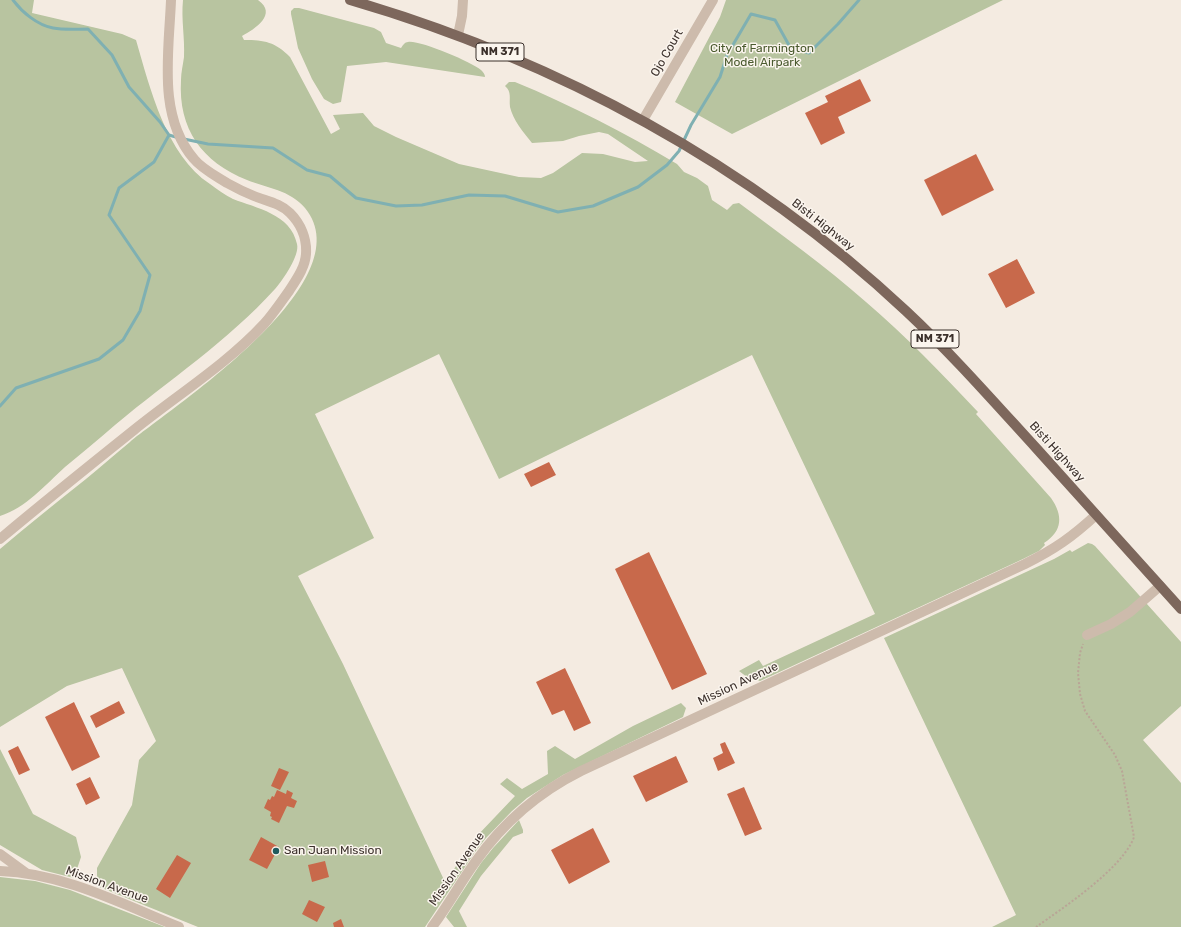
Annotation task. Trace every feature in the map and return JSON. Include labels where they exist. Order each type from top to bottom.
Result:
[{"type":"main road","name":"Bisti Highway","points":[[350,0],[458,35],[509,55],[560,78],[643,120],[700,154],[776,204],[876,284],[914,318],[953,357],[1181,609]]},
{"type":"street","points":[[0,539],[135,429],[237,350],[265,323],[285,297],[302,269],[306,255],[306,242],[297,221],[289,212],[282,206],[238,189],[210,172],[195,160],[178,134],[173,121],[169,102],[168,82],[171,0]]},
{"type":"street","points":[[458,35],[462,16],[463,0]]},
{"type":"street","name":"Ojo Court","points":[[643,120],[712,0]]},
{"type":"street","name":"Mission Avenue","points":[[436,925],[475,862],[500,830],[525,808],[558,784],[592,766],[1025,564],[1060,545],[1096,515]]},
{"type":"street","points":[[1087,635],[1130,612],[1160,586]]},
{"type":"street","points":[[0,854],[27,874]]},
{"type":"street","name":"Mission Avenue","points":[[0,871],[27,874],[80,887],[179,927]]},
{"type":"path","points":[[1036,927],[1066,906],[1097,881],[1121,857],[1131,844],[1134,837],[1122,771],[1115,755],[1085,711],[1080,694],[1078,673],[1080,652],[1087,635]]},
{"type":"green space","points":[[0,0],[34,0],[32,13],[122,34],[136,40],[154,99],[171,138],[182,156],[195,171],[224,194],[233,199],[262,209],[280,219],[288,226],[293,234],[297,244],[297,249],[290,267],[275,289],[238,326],[198,360],[135,408],[65,467],[27,502],[0,516]]},
{"type":"green space","points":[[183,0],[258,0],[264,5],[266,11],[265,16],[258,25],[242,36],[244,40],[264,41],[279,48],[290,57],[331,134],[340,129],[333,115],[363,113],[374,126],[459,164],[519,177],[541,178],[553,173],[582,153],[603,154],[635,162],[648,161],[608,134],[599,132],[563,141],[532,143],[511,112],[509,93],[505,86],[509,82],[515,82],[598,120],[677,164],[684,172],[697,178],[708,186],[712,200],[727,210],[733,204],[739,203],[851,289],[910,342],[978,412],[976,414],[1051,498],[1058,511],[1059,517],[1058,528],[1055,533],[1044,543],[1045,545],[1039,551],[760,681],[747,677],[739,671],[759,660],[763,666],[875,614],[752,355],[499,479],[439,354],[315,414],[374,538],[298,576],[343,664],[445,882],[476,837],[515,796],[500,784],[507,778],[522,789],[548,774],[547,751],[555,746],[575,759],[633,726],[681,703],[686,708],[683,717],[563,775],[527,798],[486,838],[425,927],[198,927],[97,886],[97,868],[132,805],[139,760],[156,741],[122,668],[67,686],[0,727],[0,549],[130,442],[222,371],[258,338],[288,304],[310,270],[317,237],[305,208],[299,202],[278,190],[231,173],[217,164],[196,142],[184,114],[181,98],[181,77],[184,57],[182,14]]},
{"type":"green space","name":"City of Farmington Model Airpark","points":[[726,0],[1003,0],[732,134],[675,102],[720,17]]},
{"type":"green space","points":[[294,8],[299,8],[374,28],[381,32],[386,43],[401,48],[408,42],[423,44],[457,57],[475,66],[481,70],[485,77],[386,62],[347,66],[341,102],[333,104],[324,99],[312,79],[298,48],[291,14],[291,11]]},
{"type":"green space","points":[[1088,543],[1095,546],[1181,642],[1181,706],[1143,740],[1181,783],[1181,927],[992,927],[1016,915],[884,638],[1054,559],[1070,550],[1072,552]]},
{"type":"green space","points":[[0,749],[33,814],[76,837],[81,857],[74,878],[42,870],[0,845]]},
{"type":"green space","points":[[519,820],[523,833],[513,837],[481,876],[459,911],[467,927],[454,927],[446,917],[481,863]]},
{"type":"green space","points":[[0,877],[35,881],[70,890],[165,927],[0,927]]},
{"type":"building","points":[[860,79],[871,101],[838,117],[845,133],[821,145],[805,113],[828,102],[825,96]]},
{"type":"building","points":[[976,154],[994,190],[942,216],[924,180]]},
{"type":"building","points":[[1017,259],[1035,293],[1006,308],[988,274]]},
{"type":"building","points":[[549,462],[556,475],[531,487],[524,474]]},
{"type":"building","points":[[649,552],[707,674],[672,690],[615,569]]},
{"type":"building","points":[[565,668],[591,723],[574,731],[564,710],[552,715],[536,682]]},
{"type":"building","points":[[119,701],[125,713],[96,728],[90,716]]},
{"type":"building","points":[[74,702],[100,757],[72,771],[45,717]]},
{"type":"building","points":[[725,742],[735,763],[718,771],[713,758],[723,753],[720,744]]},
{"type":"building","points":[[18,746],[30,770],[19,775],[8,751]]},
{"type":"building","points":[[676,756],[688,782],[646,802],[633,776]]},
{"type":"building","points":[[279,768],[289,772],[280,790],[271,786]]},
{"type":"building","points":[[90,777],[100,798],[86,805],[76,784]]},
{"type":"building","points":[[744,787],[762,829],[745,836],[727,794]]},
{"type":"building","points":[[277,790],[286,794],[287,790],[293,793],[291,798],[297,801],[294,808],[287,806],[279,823],[271,819],[271,812],[264,808],[268,799],[270,800],[272,796],[274,797]]},
{"type":"building","points":[[593,828],[610,862],[569,884],[551,850]]},
{"type":"building","points":[[261,837],[279,847],[267,869],[249,860]]},
{"type":"building","points":[[177,855],[191,863],[170,898],[156,889]]},
{"type":"building","points":[[325,861],[329,877],[312,882],[308,865]]},
{"type":"building","points":[[309,900],[325,907],[317,922],[302,914]]},
{"type":"building","points":[[341,919],[344,927],[334,927],[333,923]]},
{"type":"waterway","points":[[13,0],[30,17],[41,24],[61,29],[88,29],[112,55],[129,87],[160,122],[169,135],[179,138]]},
{"type":"waterway","points":[[184,139],[208,144],[273,148],[307,170],[330,176],[356,198],[396,206],[422,205],[469,195],[505,196],[558,212],[593,206],[638,187],[667,165],[679,151],[691,125],[720,77],[727,55],[751,14],[775,20],[790,47],[809,53],[859,0]]},
{"type":"waterway","points":[[0,406],[16,388],[99,359],[123,340],[140,311],[150,275],[109,215],[119,188],[154,162],[169,135]]},
{"type":"place","name":"San Juan Mission","points":[[276,851]]}]
